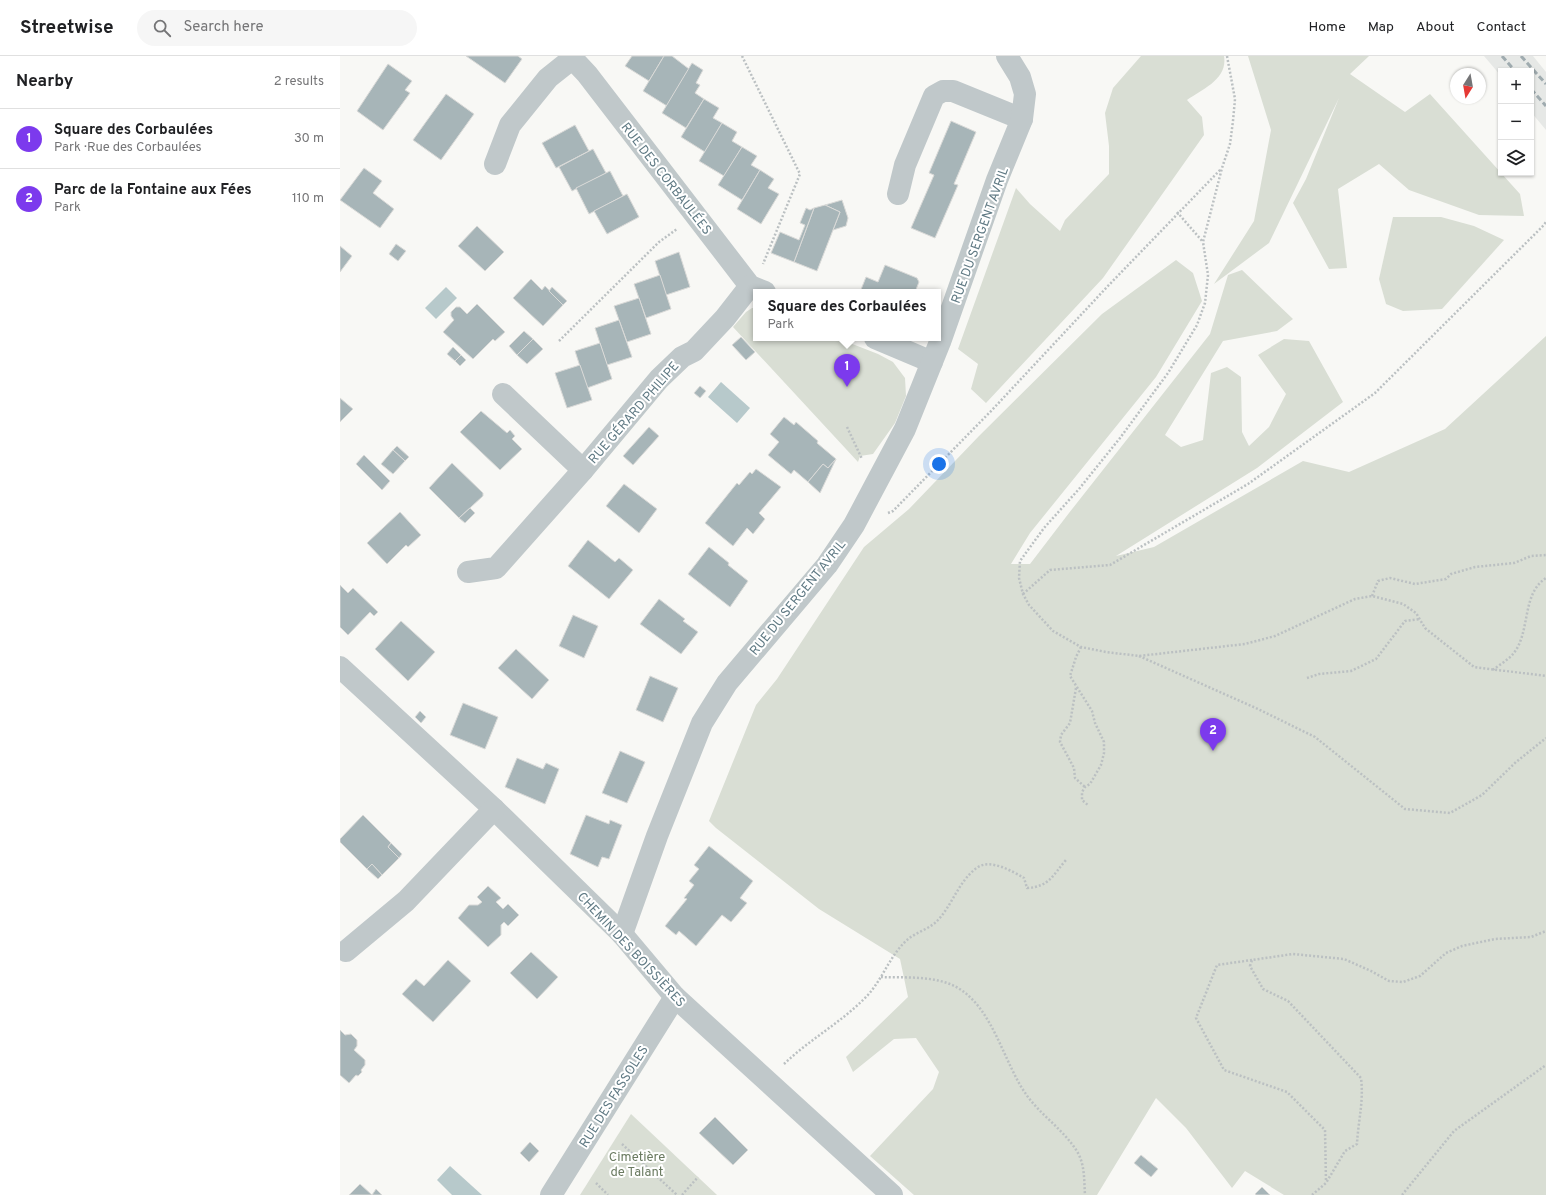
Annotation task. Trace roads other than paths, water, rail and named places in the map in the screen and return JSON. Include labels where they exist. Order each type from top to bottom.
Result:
[{"type":"street","name":"RUE DU SERGENT AVRIL","points":[[941,337],[997,180],[1022,119],[1025,94],[1020,77],[1007,56]]},
{"type":"street","points":[[495,164],[510,125],[548,78],[571,57]]},
{"type":"street","name":"RUE DES CORBAULÉES","points":[[571,57],[587,74],[696,214],[757,289]]},
{"type":"street","points":[[898,194],[905,165],[934,96],[943,91],[953,91],[1022,119]]},
{"type":"street","name":"RUE GÉRARD PHILIPE","points":[[468,572],[496,568],[583,470],[659,379],[682,357],[694,351],[725,318],[753,293]]},
{"type":"street","points":[[882,341],[932,362]]},
{"type":"street","name":"RUE DU SERGENT AVRIL","points":[[622,934],[657,836],[702,723],[727,683],[827,565],[854,525],[905,429],[940,341]]},
{"type":"street","name":"RUE GÉRARD PHILIPE","points":[[503,394],[583,470]]},
{"type":"street","name":"CHEMIN DES BOISSIÈRES","points":[[340,667],[494,809],[622,934],[675,997],[768,1080],[892,1195]]},
{"type":"street","points":[[346,951],[406,901],[494,809]]},
{"type":"street","name":"RUE DES FASSOLES","points":[[551,1195],[675,997]]},
{"type":"railway","points":[[1502,56],[1512,68]]},
{"type":"railway","points":[[1521,56],[1546,84]]},
{"type":"railway","points":[[1534,92],[1546,106]]},
{"type":"place","name":"Square des Corbaulées","points":[[847,387]]},
{"type":"place","name":"Parc de la Fontaine aux Fées","points":[[1213,751]]},
{"type":"park label","name":"Cimetière de Talant","points":[[637,1164]]}]
